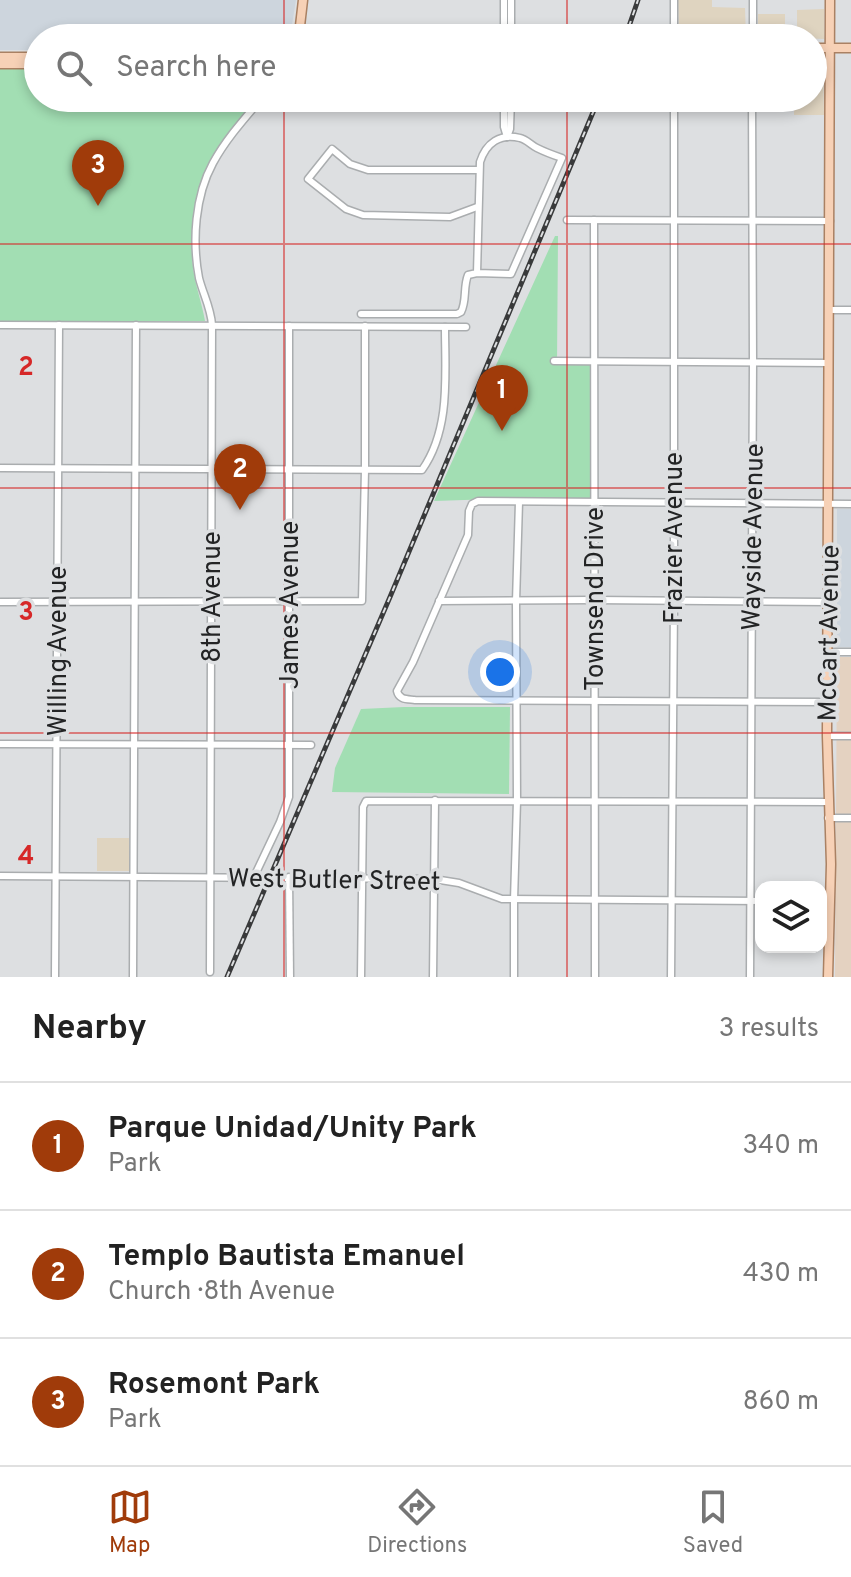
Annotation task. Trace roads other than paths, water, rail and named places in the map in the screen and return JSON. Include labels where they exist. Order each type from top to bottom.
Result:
[{"type":"main road","points":[[300,24],[303,0]]},
{"type":"main road","name":"McCart Avenue","points":[[826,881],[830,0]]},
{"type":"main road","points":[[830,48],[851,48]]},
{"type":"main road","points":[[0,57],[24,57]]},
{"type":"main road","points":[[0,64],[24,64]]},
{"type":"main road","name":"McCart Avenue","points":[[827,939],[828,977]]},
{"type":"street","points":[[504,0],[504,24]]},
{"type":"street","points":[[511,0],[511,24]]},
{"type":"street","points":[[674,0],[674,24]]},
{"type":"street","points":[[753,0],[753,24]]},
{"type":"street","name":"8th Avenue","points":[[210,972],[212,325],[211,312],[199,278],[195,245],[203,188],[209,172],[221,149],[251,112]]},
{"type":"street","points":[[504,112],[507,137]]},
{"type":"street","points":[[507,137],[511,112]]},
{"type":"street","name":"Frazier Avenue","points":[[671,977],[674,112]]},
{"type":"street","name":"Wayside Avenue","points":[[750,977],[752,112]]},
{"type":"street","points":[[361,314],[457,314],[465,304],[466,279],[470,273],[511,274],[562,158],[521,138],[496,139],[485,148],[479,170],[477,273]]},
{"type":"street","points":[[477,207],[450,217],[363,215],[346,209],[308,179],[332,149],[350,164],[368,170],[479,170]]},
{"type":"street","points":[[567,220],[830,221]]},
{"type":"street","name":"Townsend Drive","points":[[594,220],[595,977]]},
{"type":"street","points":[[830,310],[851,310]]},
{"type":"street","points":[[0,325],[466,327]]},
{"type":"street","name":"Willing Avenue","points":[[55,977],[59,325]]},
{"type":"street","points":[[133,977],[136,325]]},
{"type":"street","name":"James Avenue","points":[[254,877],[289,797],[289,326]]},
{"type":"street","points":[[0,602],[362,601],[365,326]]},
{"type":"street","points":[[0,468],[422,470],[442,423],[445,327]]},
{"type":"street","points":[[554,361],[829,363]]},
{"type":"street","points":[[827,702],[415,700],[402,699],[397,691],[413,662],[468,535],[472,504],[485,500],[851,504]]},
{"type":"street","points":[[514,977],[519,502]]},
{"type":"street","points":[[439,601],[828,602]]},
{"type":"street","points":[[828,652],[851,652]]},
{"type":"street","points":[[827,736],[851,736]]},
{"type":"street","points":[[0,744],[311,745]]},
{"type":"street","points":[[361,977],[363,803],[371,800],[828,802]]},
{"type":"street","points":[[433,977],[435,800]]},
{"type":"street","points":[[828,818],[851,818]]},
{"type":"street","name":"West Butler Street","points":[[0,876],[434,879],[459,883],[490,896],[514,900],[755,901]]},
{"type":"street","points":[[289,877],[290,977]]},
{"type":"railway","points":[[630,24],[638,0]]},
{"type":"railway","points":[[227,977],[593,112]]},
{"type":"place","name":"Rosemont Park","points":[[98,206]]},
{"type":"place","name":"Parque Unidad/Unity Park","points":[[502,431]]},
{"type":"place","name":"Templo Bautista Emanuel","points":[[240,510]]}]
